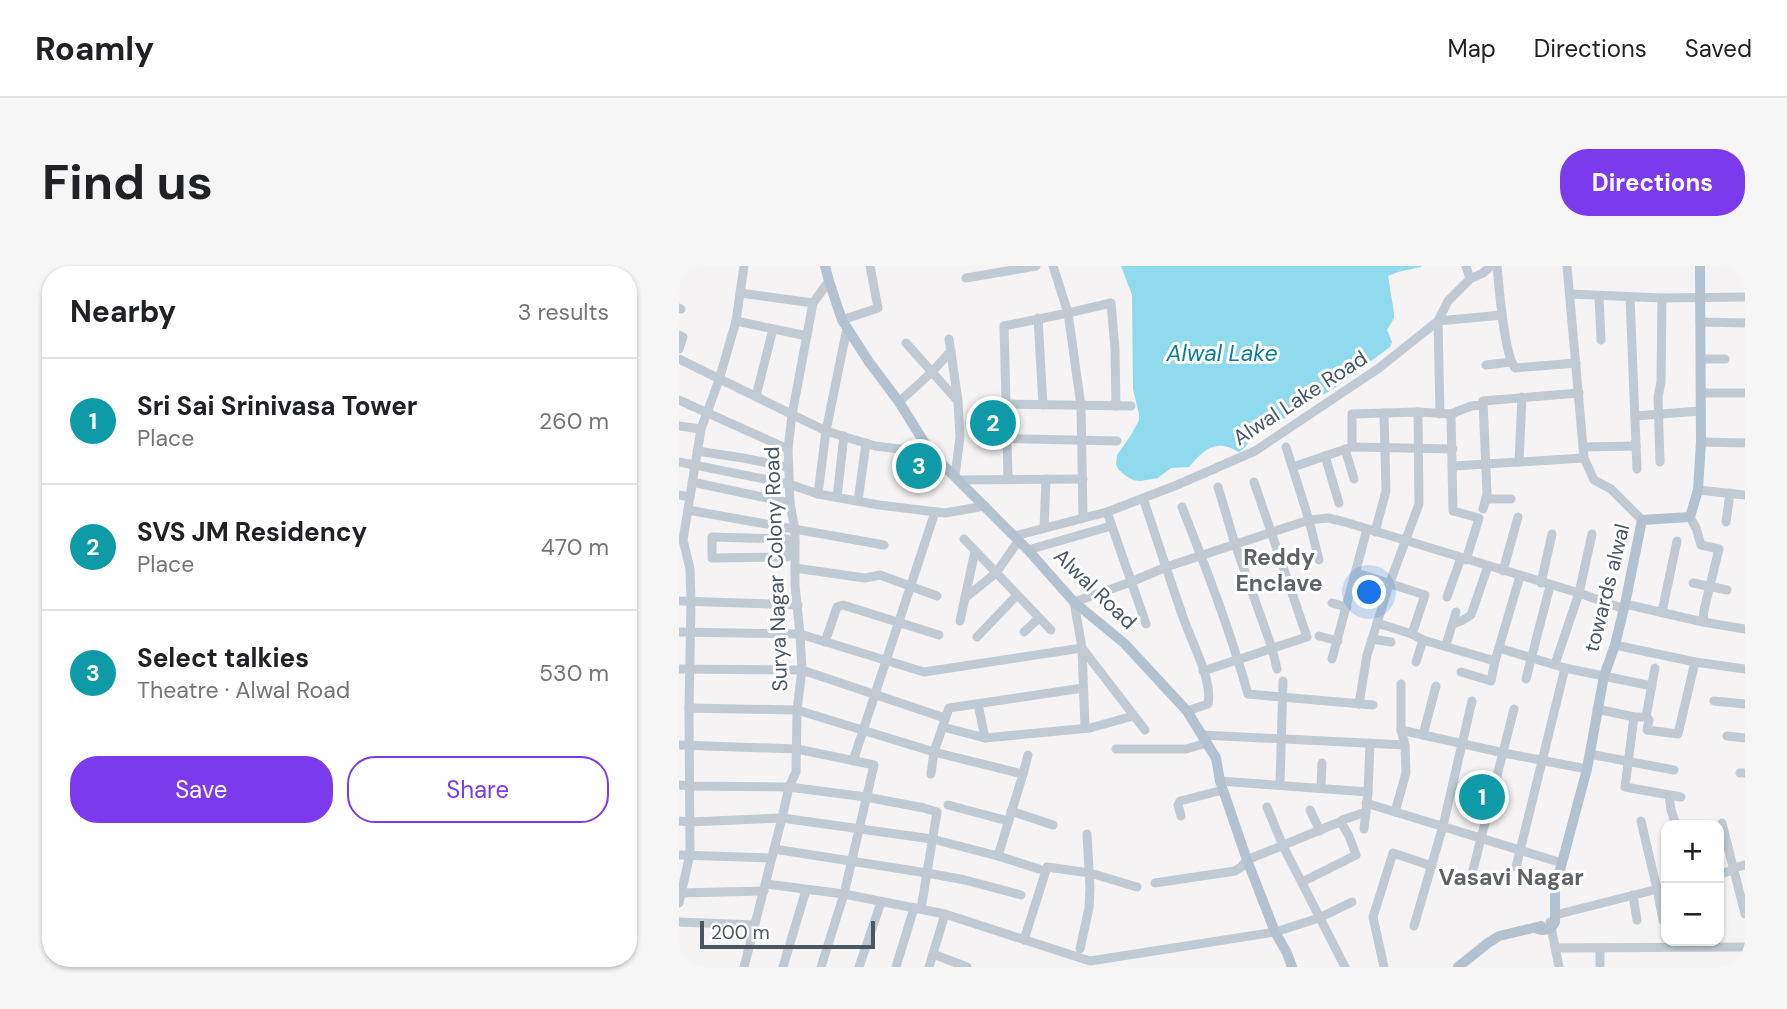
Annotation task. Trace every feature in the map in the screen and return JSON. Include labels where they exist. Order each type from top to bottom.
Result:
[{"type":"main road","name":"Alwal Road","points":[[825,266],[845,324],[931,453],[1017,538],[1075,602],[1124,643],[1187,711],[1216,758],[1222,786],[1247,860],[1275,932],[1292,967]]},
{"type":"main road","points":[[1690,517],[1698,490],[1701,442],[1700,266]]},
{"type":"main road","name":"towards alwal","points":[[1553,920],[1555,889],[1587,769],[1604,676],[1625,606],[1641,520],[1690,517]]},
{"type":"main road","points":[[1459,967],[1499,936],[1545,926],[1553,920]]},
{"type":"street","points":[[744,266],[736,321],[701,429],[688,510],[682,527],[690,569],[691,602],[691,631],[684,669],[689,708],[684,745],[690,786],[690,855],[680,896],[765,887],[844,894],[945,914],[1090,964],[1275,932],[1319,918],[1352,902]]},
{"type":"street","points":[[818,494],[845,324],[878,308],[871,266]]},
{"type":"street","points":[[967,278],[1035,266]]},
{"type":"street","points":[[1053,266],[1068,313],[1081,406],[1083,518]]},
{"type":"street","points":[[1466,266],[1470,279]]},
{"type":"street","name":"Alwal Lake Road","points":[[1017,538],[1044,528],[1107,512],[1255,451],[1379,368],[1438,321],[1448,301],[1470,279],[1491,266]]},
{"type":"street","points":[[1497,266],[1502,315],[1511,362],[1515,368],[1576,363]]},
{"type":"street","points":[[1567,266],[1584,458],[1594,480],[1611,489],[1641,520]]},
{"type":"street","points":[[740,293],[813,303],[828,281]]},
{"type":"street","points":[[1570,294],[1662,298],[1745,297]]},
{"type":"street","points":[[1599,296],[1601,340]]},
{"type":"street","points":[[1630,297],[1637,469]]},
{"type":"street","points":[[1660,463],[1658,397],[1661,382],[1662,298]]},
{"type":"street","name":"Surya Nagar Colony Road","points":[[744,967],[789,787],[796,772],[797,710],[802,670],[791,543],[795,530],[790,503],[788,449],[813,303]]},
{"type":"street","points":[[1008,478],[1004,326],[1111,303],[1116,406]]},
{"type":"street","points":[[1440,414],[1438,321],[1502,315]]},
{"type":"street","points":[[1038,318],[1043,405]]},
{"type":"street","points":[[736,321],[807,336]]},
{"type":"street","points":[[1700,322],[1745,323]]},
{"type":"street","points":[[756,396],[773,330]]},
{"type":"street","points":[[679,335],[683,337],[679,349]]},
{"type":"street","points":[[949,339],[958,401],[960,437],[957,478],[1083,479]]},
{"type":"street","points":[[906,344],[958,401]]},
{"type":"street","points":[[899,402],[951,351]]},
{"type":"street","points":[[679,359],[826,431],[866,443],[931,453]]},
{"type":"street","points":[[1701,359],[1725,359]]},
{"type":"street","points":[[1486,365],[1511,362]]},
{"type":"street","points":[[1483,509],[1486,499],[1486,464],[1483,401],[1579,393]]},
{"type":"street","points":[[1701,393],[1745,393]]},
{"type":"street","points":[[1519,462],[1523,397]]},
{"type":"street","points":[[679,400],[788,449]]},
{"type":"street","points":[[1005,404],[1132,406]]},
{"type":"street","points":[[1354,479],[1349,448],[1352,414],[1451,414],[1483,405]]},
{"type":"street","points":[[1635,416],[1700,411]]},
{"type":"street","points":[[1359,704],[1367,655],[1419,504],[1418,412]]},
{"type":"street","points":[[1332,659],[1357,573],[1386,491],[1384,413]]},
{"type":"street","points":[[1447,597],[1479,519],[1453,511],[1451,414]]},
{"type":"street","points":[[679,426],[701,429]]},
{"type":"street","points":[[837,497],[844,436]]},
{"type":"street","points":[[981,438],[1117,441]]},
{"type":"street","points":[[1701,442],[1745,443]]},
{"type":"street","points":[[858,501],[866,443]]},
{"type":"street","points":[[1583,447],[1636,446]]},
{"type":"street","points":[[1286,447],[1319,560]]},
{"type":"street","points":[[1293,467],[1349,448],[1453,449]]},
{"type":"street","points":[[697,451],[788,467]]},
{"type":"street","points":[[1325,456],[1339,503]]},
{"type":"street","points":[[1454,466],[1584,458]]},
{"type":"street","points":[[679,462],[858,501],[945,513],[985,506]]},
{"type":"street","points":[[1044,528],[1046,479]]},
{"type":"street","points":[[692,482],[790,503]]},
{"type":"street","points":[[1203,671],[1307,637],[1254,482]]},
{"type":"street","points":[[1218,487],[1277,669]]},
{"type":"street","points":[[1698,490],[1745,495]]},
{"type":"street","points":[[1726,522],[1730,493]]},
{"type":"street","points":[[679,495],[690,497]]},
{"type":"street","points":[[1143,498],[1210,695],[1208,704],[1187,711]]},
{"type":"street","points":[[1486,499],[1511,499]]},
{"type":"street","points":[[1182,507],[1238,659],[1248,694],[1373,705]]},
{"type":"street","points":[[688,510],[884,545]]},
{"type":"street","points":[[853,761],[935,512]]},
{"type":"street","points":[[1107,512],[1146,624]]},
{"type":"street","points":[[1503,571],[1518,517]]},
{"type":"street","points":[[1690,517],[1701,545],[1720,550],[1703,610],[1703,622]]},
{"type":"street","points":[[1085,728],[1082,648],[1075,602],[1166,567],[1309,520],[1328,518],[1625,606],[1745,629]]},
{"type":"street","points":[[1028,550],[1111,526]]},
{"type":"street","points":[[1526,679],[1546,584],[1552,534]]},
{"type":"street","points":[[1555,664],[1579,593],[1592,534]]},
{"type":"street","points":[[712,537],[785,538],[791,543],[787,557],[712,558],[712,537]]},
{"type":"street","points":[[965,598],[996,573],[1017,538]]},
{"type":"street","points":[[964,539],[1051,631]]},
{"type":"street","points":[[1662,612],[1677,541]]},
{"type":"street","points":[[960,621],[975,551]]},
{"type":"street","points":[[1453,624],[1471,615],[1487,566]]},
{"type":"street","points":[[795,568],[865,578],[880,575],[937,596]]},
{"type":"street","points":[[679,570],[690,569]]},
{"type":"street","points":[[1357,573],[1425,596],[1412,634]]},
{"type":"street","points":[[1461,672],[1491,681],[1520,576]]},
{"type":"street","points":[[1693,583],[1727,590]]},
{"type":"street","points":[[977,637],[1017,595]]},
{"type":"street","points":[[679,601],[798,605]]},
{"type":"street","points":[[1332,603],[1347,607]]},
{"type":"street","points":[[825,642],[840,605],[939,635]]},
{"type":"street","points":[[1446,645],[1456,612]]},
{"type":"street","points":[[1024,632],[1039,618]]},
{"type":"street","points":[[1377,623],[1495,661]]},
{"type":"street","points":[[679,632],[800,634],[924,672],[1082,648]]},
{"type":"street","points":[[1319,636],[1338,640]]},
{"type":"street","points":[[1372,639],[1391,642]]},
{"type":"street","points":[[1416,662],[1423,639]]},
{"type":"street","points":[[1615,645],[1695,662],[1745,669]]},
{"type":"street","points":[[1082,648],[1145,730]]},
{"type":"street","points":[[1499,648],[1565,668],[1652,686]]},
{"type":"street","points":[[1655,668],[1646,717],[1649,720],[1647,730],[1678,734],[1695,662]]},
{"type":"street","points":[[1516,867],[1565,668]]},
{"type":"street","points":[[684,669],[802,670],[876,694],[985,738],[1085,728],[1133,716]]},
{"type":"street","points":[[1280,785],[1283,681]]},
{"type":"street","points":[[1395,812],[1406,773],[1405,745],[1401,730],[1401,684]]},
{"type":"street","points":[[1423,735],[1436,686]]},
{"type":"street","points":[[931,774],[949,708],[1083,688]]},
{"type":"street","points":[[1414,926],[1443,826],[1472,701]]},
{"type":"street","points":[[1714,701],[1745,704]]},
{"type":"street","points":[[978,704],[985,738]]},
{"type":"street","points":[[689,708],[797,710],[935,752],[1023,774]]},
{"type":"street","points":[[1473,870],[1514,709]]},
{"type":"street","points":[[1597,709],[1646,717]]},
{"type":"street","points":[[1634,717],[1625,788],[1681,797]]},
{"type":"street","points":[[1401,730],[1587,769]]},
{"type":"street","points":[[1727,736],[1745,738]]},
{"type":"street","points":[[1116,749],[1186,749],[1204,739],[1281,739],[1405,745]]},
{"type":"street","points":[[1364,829],[1370,743]]},
{"type":"street","points":[[684,745],[797,749],[874,765],[844,894],[821,967]]},
{"type":"street","points":[[1588,754],[1674,771]]},
{"type":"street","points":[[997,856],[1028,755]]},
{"type":"street","points":[[1321,788],[1322,764]]},
{"type":"street","points":[[679,785],[789,787],[866,797],[937,812],[927,873],[896,967]]},
{"type":"street","points":[[1181,816],[1178,805],[1180,801],[1222,786],[1280,785],[1368,792]]},
{"type":"street","points":[[1669,795],[1674,820]]},
{"type":"street","points":[[948,805],[1008,821]]},
{"type":"street","points":[[1267,807],[1283,846],[1345,967]]},
{"type":"street","points":[[1155,883],[1235,871],[1247,860],[1340,823],[1366,808],[1395,812],[1562,863]]},
{"type":"street","points":[[1310,810],[1319,831]]},
{"type":"street","points":[[1011,811],[1053,825]]},
{"type":"street","points":[[679,821],[782,818],[932,839],[1039,869]]},
{"type":"street","points":[[1641,821],[1661,885]]},
{"type":"street","points":[[1302,882],[1356,855],[1345,827],[1340,823]]},
{"type":"street","points":[[1724,831],[1745,914]]},
{"type":"street","points":[[1080,949],[1089,908],[1087,834]]},
{"type":"street","points":[[1384,967],[1373,917],[1394,853],[1432,866]]},
{"type":"street","points":[[679,855],[773,854],[852,862],[965,880],[1021,895]]},
{"type":"street","points":[[1724,872],[1745,865]]},
{"type":"street","points":[[1024,940],[1047,867],[1090,873],[1137,887]]},
{"type":"street","points":[[1559,967],[1553,920],[1661,888]]},
{"type":"street","points":[[783,967],[806,890]]},
{"type":"street","points":[[1633,895],[1637,920]]},
{"type":"street","points":[[859,967],[880,902]]},
{"type":"street","points":[[929,967],[945,914]]},
{"type":"street","points":[[679,922],[755,925]]},
{"type":"street","points":[[1556,948],[1745,947]]},
{"type":"street","points":[[1599,948],[1600,967]]},
{"type":"street","points":[[933,954],[967,967]]},
{"type":"water","name":"Alwal Lake","points":[[1121,266],[1421,267],[1388,276],[1394,313],[1387,330],[1392,342],[1390,347],[1336,387],[1254,437],[1239,452],[1216,446],[1205,451],[1189,467],[1171,468],[1158,478],[1140,481],[1126,476],[1116,465],[1117,455],[1139,420],[1133,389],[1132,295]]},
{"type":"place","name":"SVS JM Residency","points":[[993,423]]},
{"type":"place","name":"Select talkies","points":[[919,466]]},
{"type":"place","name":"Sri Sai Srinivasa Tower","points":[[1482,797]]},
{"type":"district","name":"Reddy Enclave","points":[[1279,570]]},
{"type":"district","name":"Vasavi Nagar","points":[[1511,877]]}]
